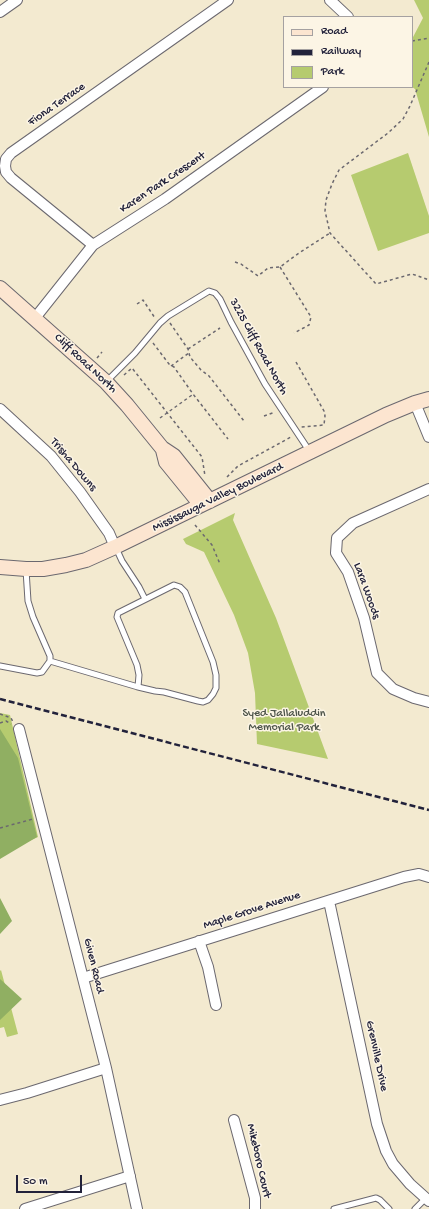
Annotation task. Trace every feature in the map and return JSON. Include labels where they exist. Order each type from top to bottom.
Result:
[{"type":"street","points":[[0,12],[17,0]]},
{"type":"street","name":"Fiona Terrace","points":[[93,245],[11,178],[6,172],[6,159],[11,153],[228,0]]},
{"type":"street","points":[[330,0],[347,16]]},
{"type":"street","name":"Karen Park Crescent","points":[[35,318],[93,245],[164,199],[322,88]]},
{"type":"street","name":"Cliff Road North","points":[[0,288],[106,382],[162,448],[174,456],[206,503]]},
{"type":"street","name":"Mississauga Valley Boulevard","points":[[0,567],[43,569],[66,566],[86,560],[115,548],[386,415],[429,399]]},
{"type":"street","points":[[415,403],[429,437]]},
{"type":"street","name":"Trisha Downs","points":[[0,409],[52,456],[110,533],[115,548]]},
{"type":"street","name":"Lara Woods","points":[[429,489],[352,523],[337,538],[336,553],[348,572],[364,618],[377,673],[393,689],[414,698],[429,702]]},
{"type":"street","name":"Given Road","points":[[19,729],[106,1068],[137,1209]]},
{"type":"street","name":"Maple Grove Avenue","points":[[83,978],[404,876],[419,874],[429,877]]},
{"type":"street","name":"Grenville Drive","points":[[329,900],[377,1124],[386,1151],[393,1164],[410,1184],[428,1199]]},
{"type":"street","points":[[199,942],[208,967],[216,1006]]},
{"type":"street","points":[[0,1100],[106,1068]]},
{"type":"street","name":"Mikeboro Court","points":[[234,1120],[255,1198],[255,1209]]},
{"type":"street","points":[[25,1209],[130,1176]]},
{"type":"lane","name":"3225 Cliff Road North","points":[[106,382],[135,353],[160,323],[168,316],[209,291],[215,293],[220,299],[230,322],[265,384],[310,452]]},
{"type":"lane","points":[[115,548],[146,599]]},
{"type":"lane","points":[[0,666],[37,673],[42,672],[50,661],[50,656],[33,617],[30,606],[26,585],[26,569]]},
{"type":"lane","points":[[50,661],[138,687],[203,702],[208,700],[216,688],[216,676],[213,662],[185,592],[180,587],[174,585],[118,613],[117,617],[137,665],[138,687]]},
{"type":"lane","points":[[334,1209],[376,1198],[389,1209]]},
{"type":"lane","points":[[415,1209],[428,1199]]},
{"type":"path","points":[[413,41],[429,38]]},
{"type":"path","points":[[429,62],[410,106],[402,119],[388,133],[339,170],[326,200],[325,211],[330,233],[376,284],[412,274],[429,280]]},
{"type":"path","points":[[235,262],[241,264],[258,276],[268,268],[280,268],[299,253],[330,233]]},
{"type":"path","points":[[280,268],[311,317],[308,325],[294,333]]},
{"type":"path","points":[[137,304],[143,300],[156,319]]},
{"type":"path","points":[[169,323],[188,349],[190,357],[201,370],[210,376],[244,421]]},
{"type":"path","points":[[188,349],[220,328]]},
{"type":"path","points":[[152,341],[228,439]]},
{"type":"path","points":[[171,366],[189,353]]},
{"type":"path","points":[[296,362],[324,411],[324,425],[326,428]]},
{"type":"path","points":[[124,375],[132,368],[202,456],[205,476]]},
{"type":"path","points":[[160,418],[193,394]]},
{"type":"path","points":[[264,416],[271,412],[276,412]]},
{"type":"path","points":[[299,427],[324,425]]},
{"type":"path","points":[[227,477],[238,466],[292,436]]},
{"type":"path","points":[[195,525],[212,545],[220,564]]},
{"type":"path","points":[[0,714],[11,718],[19,729]]},
{"type":"path","points":[[0,828],[42,816]]},
{"type":"green space","points":[[414,0],[429,0],[429,137],[415,89],[413,88],[413,37],[423,18]]},
{"type":"green space","points":[[408,153],[429,216],[429,233],[378,251],[351,175]]},
{"type":"green space","name":"Syed Jallaluddin Memorial Park","points":[[235,513],[233,520],[276,618],[328,759],[257,744],[255,693],[248,653],[234,615],[204,552],[186,544],[183,539]]},
{"type":"green space","points":[[0,713],[10,715],[38,837],[0,854]]},
{"type":"green space","points":[[0,729],[18,758],[37,837],[0,859]]},
{"type":"green space","points":[[0,898],[12,921],[0,934]]},
{"type":"green space","points":[[1,970],[18,1034],[7,1037],[4,1027],[0,1028]]},
{"type":"green space","points":[[0,979],[22,999],[0,1020]]},
{"type":"railway","points":[[0,699],[429,810]]}]
